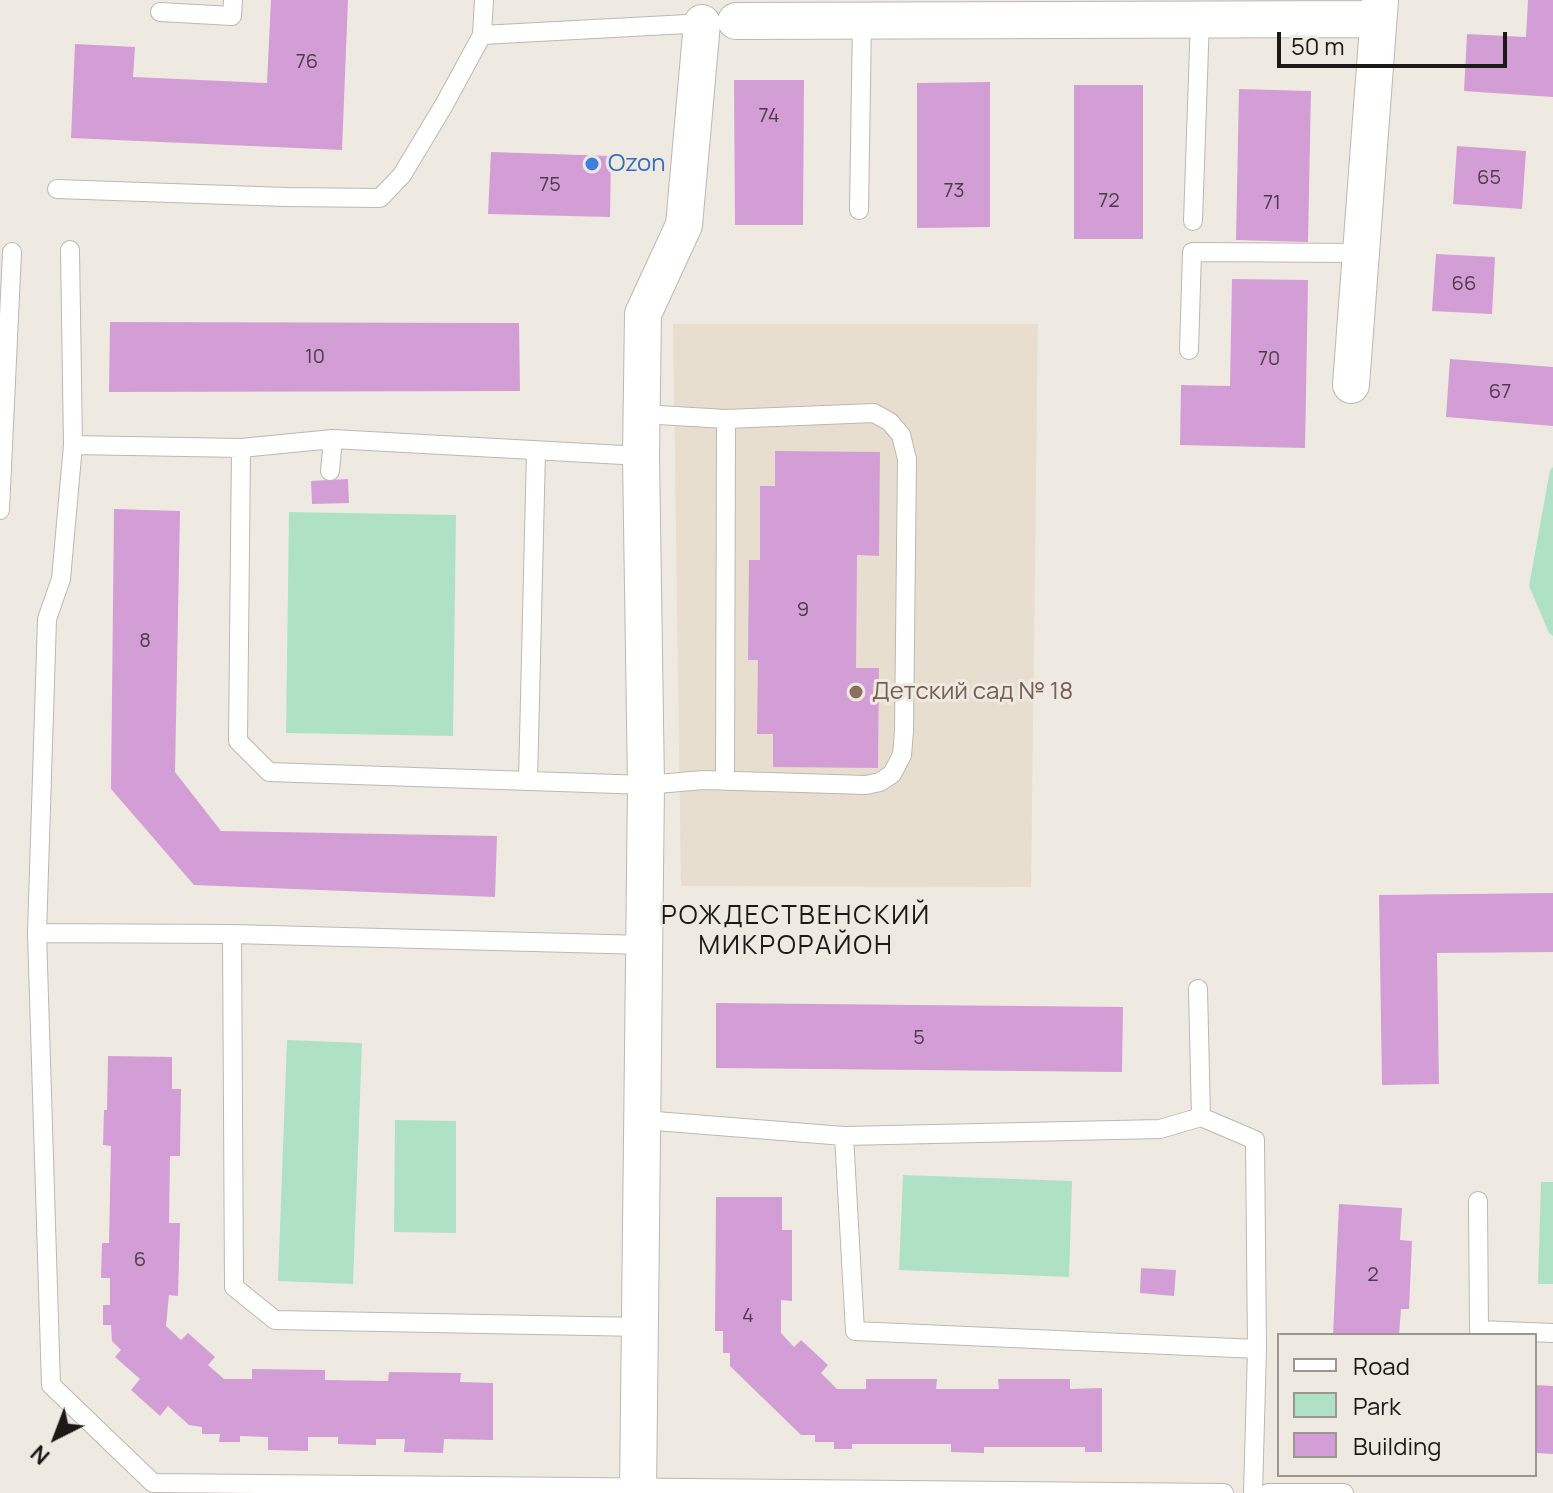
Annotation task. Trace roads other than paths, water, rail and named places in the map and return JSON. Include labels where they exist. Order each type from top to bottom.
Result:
[{"type":"street","points":[[638,1490],[646,785],[641,456],[643,314],[684,225],[725,15],[862,21],[940,10],[1200,19],[1379,9],[1351,385]]},
{"type":"lane","points":[[160,12],[232,16],[233,0]]},
{"type":"lane","points":[[57,189],[380,198],[402,175],[482,35],[484,0]]},
{"type":"lane","points":[[482,35],[725,15]]},
{"type":"lane","points":[[1193,221],[1200,19]]},
{"type":"lane","points":[[859,210],[862,21]]},
{"type":"lane","points":[[70,250],[73,445],[61,579],[47,619],[37,933],[51,1385],[153,1483],[638,1490],[1224,1493]]},
{"type":"lane","points":[[0,510],[12,252]]},
{"type":"lane","points":[[1189,350],[1192,252],[1361,253]]},
{"type":"lane","points":[[241,448],[238,741],[269,772],[646,785],[703,780],[866,785],[880,782],[892,774],[902,755],[904,731],[907,459],[901,435],[890,422],[874,413],[726,419],[641,414]]},
{"type":"lane","points":[[725,781],[726,419]]},
{"type":"lane","points":[[73,445],[241,448],[333,439],[641,456]]},
{"type":"lane","points":[[330,471],[333,439]]},
{"type":"lane","points":[[528,781],[536,451]]},
{"type":"lane","points":[[37,933],[232,934],[645,945]]},
{"type":"lane","points":[[232,934],[234,1287],[275,1320],[641,1327]]},
{"type":"lane","points":[[1198,989],[1201,1117]]},
{"type":"lane","points":[[643,1120],[844,1136],[1160,1129],[1201,1117],[1255,1140],[1257,1349],[1253,1493]]},
{"type":"lane","points":[[844,1136],[855,1331],[1257,1349]]},
{"type":"lane","points":[[1478,1201],[1479,1330],[1553,1333]]},
{"type":"lane","points":[[1268,1493],[1344,1493]]},
{"type":"place","name":"Ozon","points":[[592,164]]},
{"type":"place","name":"Детский сад № 18","points":[[856,692]]},
{"type":"district","name":"РОЖДЕСТВЕНСКИЙ МИКРОРАЙОН","points":[[796,932]]}]
